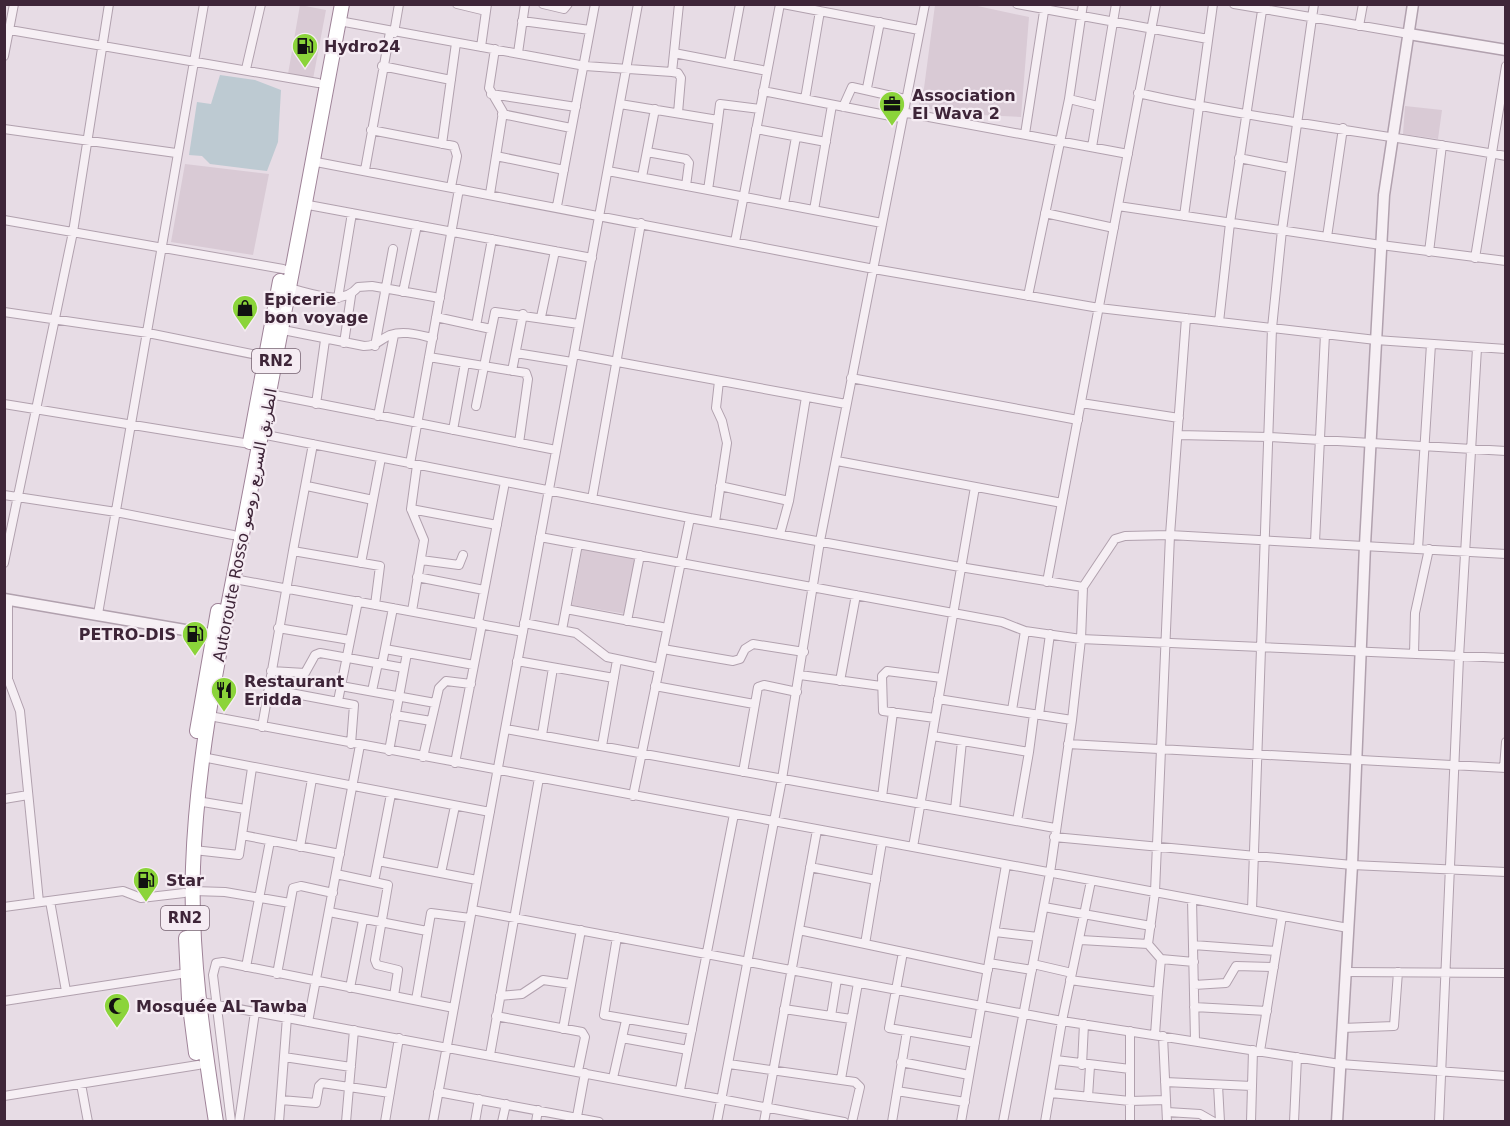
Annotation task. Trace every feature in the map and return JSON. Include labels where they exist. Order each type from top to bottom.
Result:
[{"type":"highway","name":"Autoroute Rosso الطريق السريع روصو","points":[[207,1122],[198,1065],[188,892],[194,850],[204,715],[214,635],[267,357],[278,337],[283,268],[333,4]]},
{"type":"highway","name":"Autoroute Rosso الطريق السريع روصو","points":[[216,1122],[187,973],[189,799],[270,394],[278,337],[342,4]]},
{"type":"street","points":[[4,56],[7,29],[14,4]]},
{"type":"street","points":[[4,563],[20,497],[73,232],[109,4]]},
{"type":"street","points":[[98,614],[148,333],[176,153],[204,4]]},
{"type":"street","points":[[246,69],[261,4]]},
{"type":"street","points":[[365,170],[382,66],[399,4]]},
{"type":"street","points":[[518,53],[525,4]]},
{"type":"street","points":[[543,4],[564,9],[568,4]]},
{"type":"street","points":[[557,206],[595,4]]},
{"type":"street","points":[[433,1122],[638,4]]},
{"type":"street","points":[[672,72],[679,4]]},
{"type":"street","points":[[729,63],[740,4]]},
{"type":"street","points":[[735,242],[781,4],[820,11],[836,9],[880,22],[920,30]]},
{"type":"street","points":[[717,1122],[782,779],[820,541],[925,4]]},
{"type":"street","points":[[1017,4],[1044,7],[1208,39]]},
{"type":"street","points":[[1028,296],[1069,99],[1083,4]]},
{"type":"street","points":[[1092,147],[1116,4]]},
{"type":"street","points":[[1047,582],[1156,4]]},
{"type":"street","points":[[1184,216],[1213,4]]},
{"type":"street","points":[[1234,4],[1263,7],[1359,26],[1506,50]]},
{"type":"street","points":[[1252,910],[1272,328],[1290,168],[1314,4]]},
{"type":"street","points":[[1359,26],[1363,4]]},
{"type":"street","points":[[1337,1122],[1352,865],[1365,545],[1384,195],[1413,4]]},
{"type":"street","points":[[464,5],[487,8],[481,47]]},
{"type":"street","points":[[1025,134],[1044,7]]},
{"type":"street","points":[[1219,322],[1239,158],[1263,7]]},
{"type":"street","points":[[805,99],[820,11]]},
{"type":"street","points":[[339,21],[585,66],[678,73],[681,78],[678,113]]},
{"type":"street","points":[[522,21],[590,30]]},
{"type":"street","points":[[867,88],[880,22]]},
{"type":"street","points":[[7,29],[318,83]]},
{"type":"street","points":[[442,144],[456,43]]},
{"type":"street","points":[[490,194],[502,114],[501,106],[491,94],[489,79],[495,49]]},
{"type":"street","points":[[674,53],[767,71]]},
{"type":"street","points":[[382,66],[451,80]]},
{"type":"street","points":[[1475,258],[1506,66]]},
{"type":"street","points":[[843,107],[850,87],[867,88],[905,99]]},
{"type":"street","points":[[763,91],[843,107],[1025,134],[1128,154]]},
{"type":"street","points":[[1138,93],[1198,106],[1392,135],[1506,156]]},
{"type":"street","points":[[491,94],[576,107]]},
{"type":"street","points":[[1069,99],[1098,106]]},
{"type":"street","points":[[620,104],[718,120]]},
{"type":"street","points":[[708,190],[720,104],[760,109]]},
{"type":"street","points":[[814,210],[832,105]]},
{"type":"street","points":[[642,177],[655,109]]},
{"type":"street","points":[[502,114],[571,128]]},
{"type":"street","points":[[1327,237],[1343,128]]},
{"type":"street","points":[[4,129],[176,153]]},
{"type":"street","points":[[756,129],[826,142]]},
{"type":"street","points":[[371,130],[442,144],[456,149],[451,232],[418,423],[411,509],[424,540],[412,611]]},
{"type":"street","points":[[784,204],[796,137]]},
{"type":"street","points":[[1429,252],[1442,145]]},
{"type":"street","points":[[647,152],[686,159],[689,163],[686,186]]},
{"type":"street","points":[[496,156],[564,170]]},
{"type":"street","points":[[1239,158],[1290,168]]},
{"type":"street","points":[[311,161],[557,206],[873,269],[1099,308],[1376,340],[1506,349]]},
{"type":"street","points":[[608,171],[882,223]]},
{"type":"street","points":[[303,204],[592,258]]},
{"type":"street","points":[[1118,206],[1429,252],[1506,261]]},
{"type":"street","points":[[338,298],[352,213]]},
{"type":"street","points":[[1045,213],[1114,228]]},
{"type":"street","points":[[4,220],[283,268]]},
{"type":"street","points":[[592,499],[641,223]]},
{"type":"street","points":[[403,292],[417,225]]},
{"type":"street","points":[[476,326],[492,239]]},
{"type":"street","points":[[375,346],[393,249]]},
{"type":"street","points":[[541,317],[555,251]]},
{"type":"street","points":[[344,343],[351,296],[358,287],[386,288],[440,298]]},
{"type":"street","points":[[288,288],[338,298],[351,296]]},
{"type":"street","points":[[479,308],[579,324]]},
{"type":"street","points":[[4,312],[148,333],[267,357]]},
{"type":"street","points":[[476,406],[495,312]]},
{"type":"street","points":[[512,371],[523,314]]},
{"type":"street","points":[[436,318],[491,329]]},
{"type":"street","points":[[1148,944],[1155,892],[1170,535],[1186,318]]},
{"type":"street","points":[[278,337],[375,346],[394,334],[411,333],[433,338]]},
{"type":"street","points":[[378,416],[394,334]]},
{"type":"street","points":[[1315,542],[1325,334]]},
{"type":"street","points":[[316,404],[325,340]]},
{"type":"street","points":[[1418,549],[1431,344]]},
{"type":"street","points":[[1439,1122],[1459,657],[1473,449],[1477,348]]},
{"type":"street","points":[[516,353],[616,362],[846,404]]},
{"type":"street","points":[[429,357],[512,371],[528,376],[519,443]]},
{"type":"street","points":[[453,430],[465,363]]},
{"type":"street","points":[[852,378],[1078,420]]},
{"type":"street","points":[[715,522],[727,443],[716,408],[719,381]]},
{"type":"street","points":[[270,394],[556,450]]},
{"type":"street","points":[[780,534],[789,501],[807,397]]},
{"type":"street","points":[[1081,403],[1179,418]]},
{"type":"street","points":[[4,404],[250,444]]},
{"type":"street","points":[[261,434],[690,518],[960,567],[1083,586]]},
{"type":"street","points":[[1178,435],[1269,437],[1506,451]]},
{"type":"street","points":[[262,727],[278,628],[307,486],[313,444]]},
{"type":"street","points":[[361,563],[381,458]]},
{"type":"street","points":[[837,460],[1062,503]]},
{"type":"street","points":[[455,763],[471,684],[484,590],[505,482]]},
{"type":"street","points":[[307,486],[373,500]]},
{"type":"street","points":[[720,486],[789,501]]},
{"type":"street","points":[[913,848],[975,487]]},
{"type":"street","points":[[4,495],[116,512],[233,535]]},
{"type":"street","points":[[411,509],[497,525]]},
{"type":"street","points":[[633,796],[690,518]]},
{"type":"street","points":[[1004,1122],[1050,873],[1072,720],[1081,639],[1083,586],[1115,539],[1125,536],[1170,535],[1506,554]]},
{"type":"street","points":[[540,537],[952,615],[1002,622],[1025,631],[1081,639],[1506,658]]},
{"type":"street","points":[[562,630],[578,544]]},
{"type":"street","points":[[1413,654],[1415,613],[1429,549]]},
{"type":"street","points":[[293,551],[381,568],[375,605]]},
{"type":"street","points":[[421,560],[459,565],[463,555]]},
{"type":"street","points":[[627,621],[640,555]]},
{"type":"street","points":[[417,577],[484,590]]},
{"type":"street","points":[[234,579],[480,624],[562,630],[581,635],[607,657],[659,668]]},
{"type":"street","points":[[840,681],[856,595]]},
{"type":"street","points":[[39,902],[20,711],[8,687],[6,599],[214,635]]},
{"type":"street","points":[[338,701],[358,601]]},
{"type":"street","points":[[372,691],[385,649],[393,608]]},
{"type":"street","points":[[566,609],[667,628]]},
{"type":"street","points":[[278,628],[350,640]]},
{"type":"street","points":[[1012,710],[1025,631]]},
{"type":"street","points":[[1017,821],[1050,634]]},
{"type":"street","points":[[663,649],[733,661],[740,659],[745,649],[753,644],[804,652]]},
{"type":"street","points":[[385,649],[474,665]]},
{"type":"street","points":[[389,751],[407,652]]},
{"type":"street","points":[[271,671],[305,673],[315,655],[320,653],[404,668]]},
{"type":"street","points":[[602,746],[617,660]]},
{"type":"street","points":[[517,661],[614,678]]},
{"type":"street","points":[[542,735],[553,668]]},
{"type":"street","points":[[935,718],[882,709],[882,676],[886,671],[942,678]]},
{"type":"street","points":[[800,675],[881,686]]},
{"type":"street","points":[[423,757],[439,688],[446,681],[471,684]]},
{"type":"street","points":[[743,772],[756,689],[760,685],[797,692]]},
{"type":"street","points":[[342,686],[435,703]]},
{"type":"street","points":[[656,686],[754,704]]},
{"type":"street","points":[[269,689],[351,703],[356,708],[352,787],[308,1022]]},
{"type":"street","points":[[939,699],[1072,720]]},
{"type":"street","points":[[882,797],[893,712]]},
{"type":"street","points":[[204,715],[355,745],[1348,928]]},
{"type":"street","points":[[395,715],[431,722]]},
{"type":"street","points":[[506,729],[1017,821],[1054,833],[1157,847],[1352,865],[1506,872]]},
{"type":"street","points":[[933,736],[1029,752]]},
{"type":"street","points":[[956,810],[962,741]]},
{"type":"street","points":[[1068,744],[1505,768],[1506,742]]},
{"type":"street","points":[[202,757],[490,812]]},
{"type":"street","points":[[194,850],[238,856],[252,768]]},
{"type":"street","points":[[490,1055],[539,778]]},
{"type":"street","points":[[300,847],[312,779]]},
{"type":"street","points":[[374,882],[391,794]]},
{"type":"street","points":[[4,799],[28,795]]},
{"type":"street","points":[[197,801],[245,809]]},
{"type":"street","points":[[441,873],[455,806]]},
{"type":"street","points":[[680,1090],[734,814]]},
{"type":"street","points":[[764,1122],[817,830]]},
{"type":"street","points":[[242,835],[340,854]]},
{"type":"street","points":[[246,967],[261,898],[270,841]]},
{"type":"street","points":[[865,944],[882,842]]},
{"type":"street","points":[[378,861],[477,880]]},
{"type":"street","points":[[961,1122],[1006,865]]},
{"type":"street","points":[[810,867],[876,880]]},
{"type":"street","points":[[336,874],[388,887],[375,960],[377,965],[399,970],[394,996]]},
{"type":"street","points":[[1046,1121],[1062,1021],[1081,940],[1091,880]]},
{"type":"street","points":[[277,974],[292,891],[297,886],[333,893]]},
{"type":"street","points":[[4,907],[123,891],[141,898],[188,892],[225,892],[290,903]]},
{"type":"street","points":[[1192,899],[1195,1041]]},
{"type":"street","points":[[50,901],[66,991]]},
{"type":"street","points":[[1044,907],[1151,926]]},
{"type":"street","points":[[329,912],[427,931]]},
{"type":"street","points":[[416,1000],[429,917],[435,912],[471,914],[514,918],[581,930],[1062,1021],[1340,1064],[1506,1076]]},
{"type":"street","points":[[1251,1122],[1256,1050],[1267,1011],[1282,916]]},
{"type":"street","points":[[350,988],[363,920]]},
{"type":"street","points":[[563,1029],[581,930]]},
{"type":"street","points":[[799,930],[903,952],[988,966],[1032,968],[1158,992]]},
{"type":"street","points":[[995,932],[1038,937]]},
{"type":"street","points":[[617,937],[605,1017],[692,1030]]},
{"type":"street","points":[[1081,940],[1148,944],[1161,960],[1158,992],[1159,1035],[1167,1117],[1200,1114],[1214,1122]]},
{"type":"street","points":[[1193,945],[1276,951]]},
{"type":"street","points":[[903,952],[888,1026],[975,1043]]},
{"type":"street","points":[[1161,960],[1194,962]]},
{"type":"street","points":[[231,1122],[214,965],[223,962],[454,1008]]},
{"type":"street","points":[[1194,985],[1226,983],[1236,966],[1274,967]]},
{"type":"street","points":[[1346,972],[1506,973]]},
{"type":"street","points":[[1342,1028],[1394,1026],[1398,972]]},
{"type":"street","points":[[4,1001],[187,973]]},
{"type":"street","points":[[831,1016],[837,979]]},
{"type":"street","points":[[500,996],[522,994],[543,980],[571,984]]},
{"type":"street","points":[[841,1079],[858,982]]},
{"type":"street","points":[[194,1000],[844,1122]]},
{"type":"street","points":[[1194,1007],[1267,1011]]},
{"type":"street","points":[[784,1009],[852,1019]]},
{"type":"street","points":[[239,1122],[255,1012]]},
{"type":"street","points":[[496,1016],[584,1034],[576,1120]]},
{"type":"street","points":[[280,1121],[287,1017]]},
{"type":"street","points":[[613,1078],[626,1020]]},
{"type":"street","points":[[1084,1024],[1088,1097]]},
{"type":"street","points":[[346,1122],[354,1030]]},
{"type":"street","points":[[892,1122],[907,1031]]},
{"type":"street","points":[[1130,1031],[1130,1122]]},
{"type":"street","points":[[385,1122],[399,1038]]},
{"type":"street","points":[[622,1038],[688,1050]]},
{"type":"street","points":[[284,1057],[351,1067]]},
{"type":"street","points":[[1294,1122],[1296,1057]]},
{"type":"street","points":[[1056,1060],[1130,1069]]},
{"type":"street","points":[[901,1062],[969,1075]]},
{"type":"street","points":[[729,1064],[855,1082],[860,1087],[852,1122]]},
{"type":"street","points":[[4,1096],[198,1065]]},
{"type":"street","points":[[1165,1082],[1252,1086]]},
{"type":"street","points":[[281,1100],[316,1103],[319,1086],[322,1083],[390,1093]]},
{"type":"street","points":[[81,1084],[88,1122]]},
{"type":"street","points":[[1218,1085],[1220,1122]]},
{"type":"street","points":[[897,1091],[965,1102]]},
{"type":"street","points":[[438,1092],[538,1110],[576,1120],[598,1122]]},
{"type":"street","points":[[1051,1093],[1130,1101],[1166,1100]]},
{"type":"street","points":[[475,1122],[479,1099]]},
{"type":"street","points":[[502,1122],[506,1104]]},
{"type":"street","points":[[536,1122],[538,1110]]},
{"type":"shaded area","points":[[300,5],[326,10],[313,79],[288,74]]},
{"type":"shaded area","points":[[935,5],[973,5],[1029,17],[1021,117],[959,114],[918,107],[924,88]]},
{"type":"shaded area","points":[[220,75],[255,80],[281,90],[278,142],[267,171],[210,164],[202,156],[189,155],[197,102],[211,104]]},
{"type":"shaded area","points":[[1405,106],[1442,110],[1438,139],[1403,134]]},
{"type":"shaded area","points":[[185,164],[269,174],[253,255],[171,242]]},
{"type":"shaded area","points":[[583,545],[637,555],[626,614],[572,605]]},
{"type":"place","name":"Hydro24","points":[[305,69]]},
{"type":"place","name":"Association El Wava 2","points":[[892,127]]},
{"type":"place","name":"Epicerie bon voyage","points":[[245,331]]},
{"type":"place","name":"PETRO-DIS","points":[[195,657]]},
{"type":"place","name":"Restaurant Eridda","points":[[224,713]]},
{"type":"place","name":"Star","points":[[146,903]]},
{"type":"place","name":"Mosquée AL Tawba","points":[[117,1029]]}]
